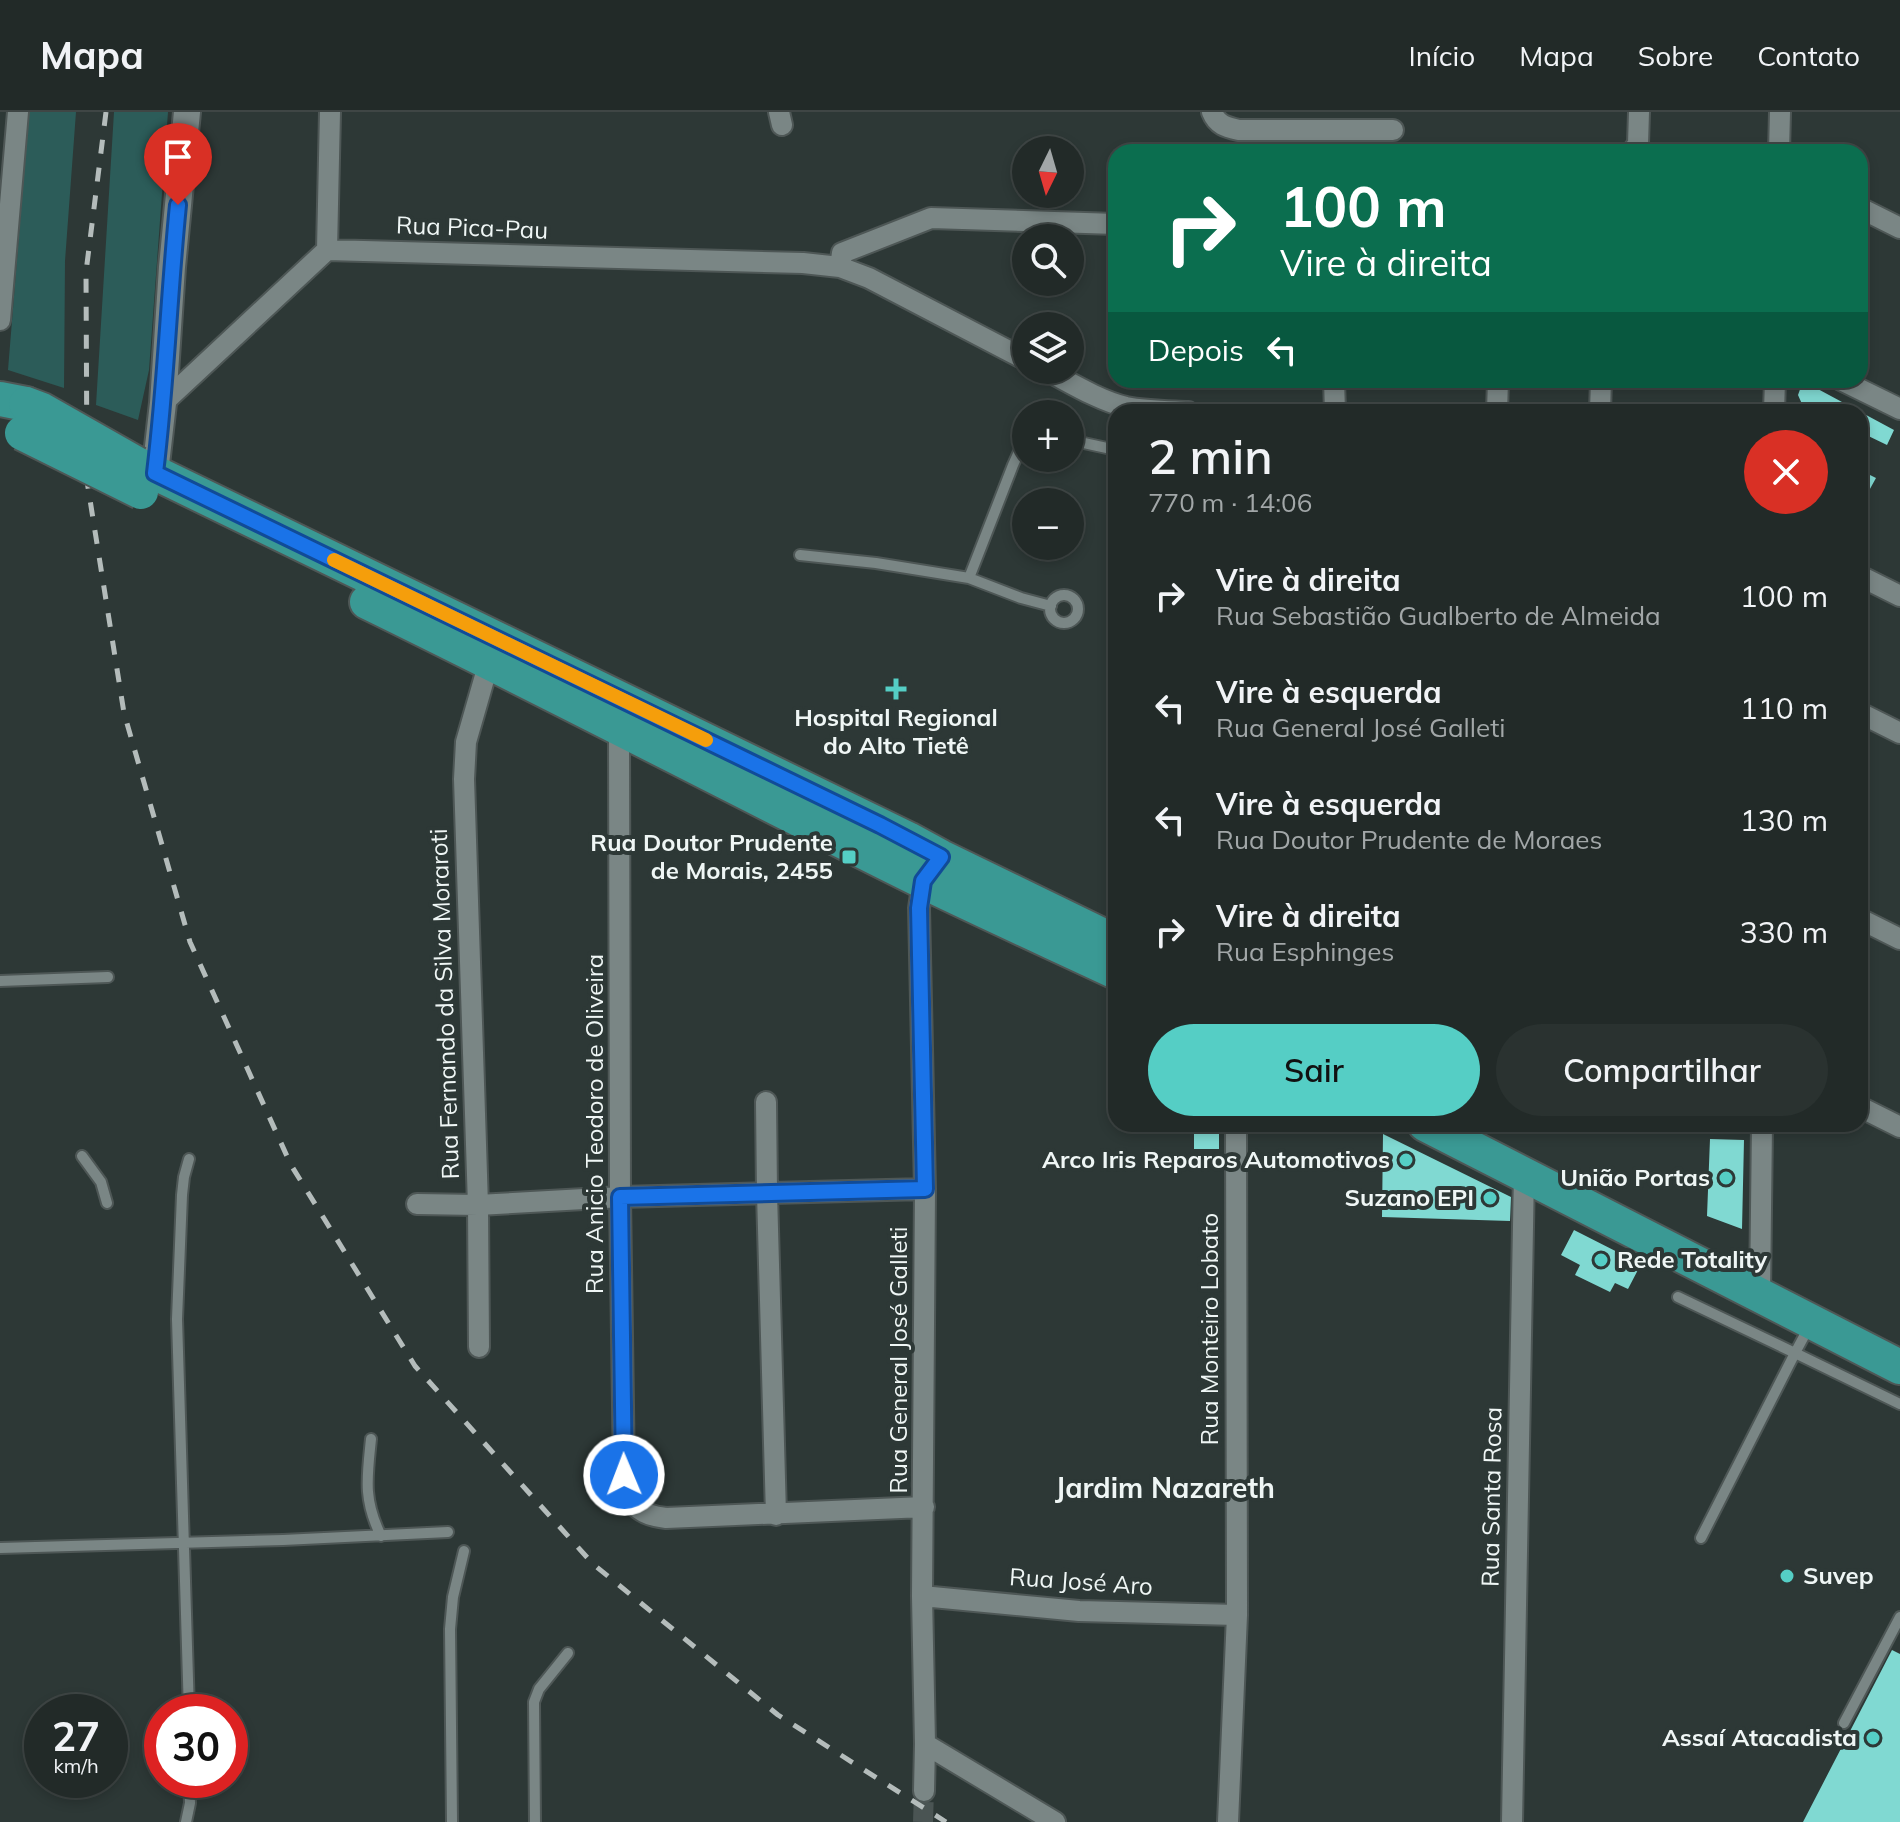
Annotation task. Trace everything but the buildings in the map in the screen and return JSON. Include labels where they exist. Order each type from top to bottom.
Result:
[{"type":"highway","points":[[12,415],[42,410],[144,476],[619,729],[932,869],[1108,939]]},
{"type":"highway","points":[[144,476],[908,839],[932,869],[1108,968]]},
{"type":"highway","points":[[1441,1132],[1900,1347]]},
{"type":"highway","points":[[1483,1132],[1760,1283],[1812,1322],[1900,1367]]},
{"type":"highway","points":[[1812,1322],[1833,1322],[1884,1344],[1900,1347]]},
{"type":"street","points":[[0,320],[3,242],[18,112]]},
{"type":"street","points":[[144,476],[163,403],[187,112]]},
{"type":"street","points":[[163,403],[327,250],[330,112]]},
{"type":"street","points":[[1212,112],[1217,122],[1239,130],[1393,130]]},
{"type":"street","points":[[1638,144],[1639,112]]},
{"type":"street","points":[[1779,144],[1780,112]]},
{"type":"street","points":[[1332,131],[1332,144]]},
{"type":"street","points":[[1868,212],[1900,228]]},
{"type":"street","points":[[840,267],[842,253],[931,218],[1108,224]]},
{"type":"street","name":"Rua Pica-Pau","points":[[327,250],[803,263],[840,267],[869,278],[1012,353]]},
{"type":"street","points":[[1073,384],[1118,404]]},
{"type":"street","points":[[1857,388],[1900,409]]},
{"type":"street","points":[[1868,580],[1900,596]]},
{"type":"street","name":"Rua Fernando da Silva Moraroti","points":[[479,1347],[478,1205],[464,779],[466,742],[489,662]]},
{"type":"street","points":[[1868,717],[1900,733]]},
{"type":"street","name":"Rua Anicio Teodoro de Oliveira","points":[[619,729],[620,1197],[626,1492],[642,1512],[666,1518],[776,1515]]},
{"type":"street","name":"Rua General José Galleti","points":[[924,1791],[925,1189],[919,908],[932,869]]},
{"type":"street","points":[[1868,923],[1900,939]]},
{"type":"street","points":[[766,1102],[776,1515],[924,1507]]},
{"type":"street","points":[[1868,1111],[1900,1127]]},
{"type":"street","name":"Rua Monteiro Lobato","points":[[1228,1822],[1237,1615],[1236,1132]]},
{"type":"street","points":[[1760,1283],[1762,1132]]},
{"type":"street","name":"Rua Santa Rosa","points":[[1512,1822],[1524,1173]]},
{"type":"street","points":[[417,1204],[478,1205],[620,1197],[925,1189]]},
{"type":"street","name":"Rua José Aro","points":[[922,1596],[1079,1611],[1237,1615]]},
{"type":"street","points":[[925,1744],[1055,1822]]},
{"type":"lane","points":[[1084,443],[1108,448]]},
{"type":"lane","points":[[969,578],[1012,468]]},
{"type":"lane","points":[[800,555],[969,578],[1051,606]]},
{"type":"lane","points":[[0,981],[108,977]]},
{"type":"lane","points":[[82,1156],[101,1182],[107,1203]]},
{"type":"lane","points":[[188,1694],[177,1319],[182,1195],[189,1159]]},
{"type":"lane","points":[[1678,1297],[1900,1404]]},
{"type":"lane","points":[[1701,1538],[1812,1322]]},
{"type":"lane","points":[[371,1439],[368,1496],[371,1515],[381,1536]]},
{"type":"lane","points":[[0,1548],[448,1532]]},
{"type":"lane","points":[[452,1822],[450,1629],[453,1597],[464,1551]]},
{"type":"lane","points":[[1844,1723],[1900,1617]]},
{"type":"lane","points":[[535,1822],[534,1702],[539,1689],[568,1653]]},
{"type":"lane","points":[[186,1822],[190,1798]]},
{"type":"shaded area","points":[[29,112],[76,112],[65,261],[64,388],[8,370]]},
{"type":"shaded area","points":[[114,112],[168,112],[149,370],[138,420],[96,405]]},
{"type":"tunnel","points":[[923,1822],[924,1791]]},
{"type":"railway","points":[[106,112],[86,272],[87,481],[124,713],[190,942],[291,1165],[415,1366],[593,1564],[778,1715],[946,1822]]},
{"type":"slow traffic","points":[[334,560],[706,740]]},
{"type":"place","name":"Hospital Regional do Alto Tietê","points":[[896,689]]},
{"type":"place","name":"Rua Doutor Prudente de Morais, 2455","points":[[849,857]]},
{"type":"place","name":"Arco Iris Reparos Automotivos","points":[[1406,1160]]},
{"type":"place","name":"União Portas","points":[[1726,1178]]},
{"type":"place","name":"Suzano EPI","points":[[1490,1198]]},
{"type":"place","name":"Rede Totality","points":[[1601,1260]]},
{"type":"place","name":"Suvep","points":[[1787,1576]]},
{"type":"place","name":"Assaí Atacadista","points":[[1873,1738]]},
{"type":"district","name":"Jardim Nazareth","points":[[1165,1488]]},
{"type":"route","points":[[178,205],[155,473],[941,857],[923,881],[919,908],[925,1189],[620,1197],[624,1475]]}]
